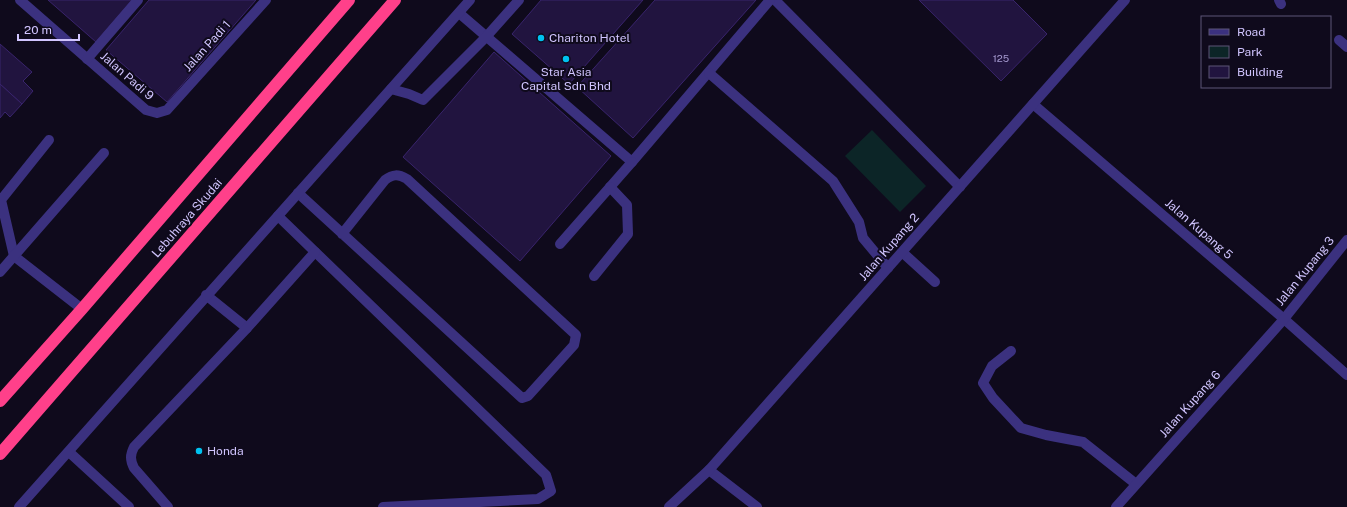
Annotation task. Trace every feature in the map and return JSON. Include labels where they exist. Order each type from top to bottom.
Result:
[{"type":"highway","name":"Lebuhraya Skudai","points":[[0,401],[82,309],[349,0]]},
{"type":"highway","name":"Lebuhraya Skudai","points":[[0,454],[395,0]]},
{"type":"street","name":"Jalan Padi 9","points":[[20,0],[146,110],[157,113],[167,110]]},
{"type":"street","points":[[87,59],[138,0]]},
{"type":"street","name":"Jalan Padi 1","points":[[167,110],[266,0]]},
{"type":"street","points":[[19,507],[470,0]]},
{"type":"street","points":[[391,89],[423,100],[486,37],[519,0]]},
{"type":"street","points":[[560,244],[709,73],[770,0]]},
{"type":"street","points":[[775,0],[960,187]]},
{"type":"street","name":"Jalan Kupang 2","points":[[669,507],[710,470],[1122,1]]},
{"type":"street","points":[[459,13],[632,162]]},
{"type":"street","points":[[709,73],[833,181],[859,222],[863,238],[888,268]]},
{"type":"street","name":"Jalan Kupang 5","points":[[1033,104],[1284,319],[1347,375]]},
{"type":"street","points":[[49,140],[1,200],[14,256],[82,309]]},
{"type":"street","points":[[0,272],[104,153]]},
{"type":"street","points":[[298,193],[342,234],[522,398],[528,396],[574,345],[576,335],[407,178],[400,175],[392,176],[385,180],[342,234]]},
{"type":"street","points":[[594,276],[628,234],[627,205],[610,187]]},
{"type":"street","points":[[278,216],[546,474],[551,491],[538,499],[383,507]]},
{"type":"street","name":"Jalan Kupang 3","points":[[1284,319],[1347,240]]},
{"type":"street","points":[[168,507],[134,468],[131,461],[131,454],[134,447],[247,328],[315,252]]},
{"type":"street","points":[[902,252],[936,282]]},
{"type":"street","points":[[206,295],[247,328]]},
{"type":"street","name":"Jalan Kupang 6","points":[[1116,507],[1284,319]]},
{"type":"street","points":[[1011,351],[992,366],[983,383],[993,398],[1021,428],[1046,435],[1083,442],[1136,484]]},
{"type":"street","points":[[69,452],[129,507]]},
{"type":"street","points":[[710,470],[757,507]]},
{"type":"green space","points":[[872,130],[926,186],[900,212],[845,156]]},
{"type":"building","points":[[48,0],[132,0],[96,42]]},
{"type":"building","points":[[149,0],[256,0],[167,102],[106,50]]},
{"type":"building","name":"Star Asia Capital Sdn Bhd","points":[[541,0],[643,0],[569,84],[512,34]]},
{"type":"building","points":[[655,0],[756,0],[633,138],[577,87]]},
{"type":"building","points":[[919,0],[1013,0],[1047,34],[1001,81]]},
{"type":"building","points":[[0,44],[32,72],[23,81],[33,91],[22,104],[0,84]]},
{"type":"building","points":[[494,52],[611,156],[520,261],[403,157]]},
{"type":"building","points":[[0,84],[22,104],[10,117],[5,112],[0,118]]},
{"type":"place","name":"Chariton Hotel","points":[[541,38]]},
{"type":"place","name":"Star Asia Capital Sdn Bhd","points":[[566,59]]},
{"type":"place","name":"Honda","points":[[199,451]]}]
